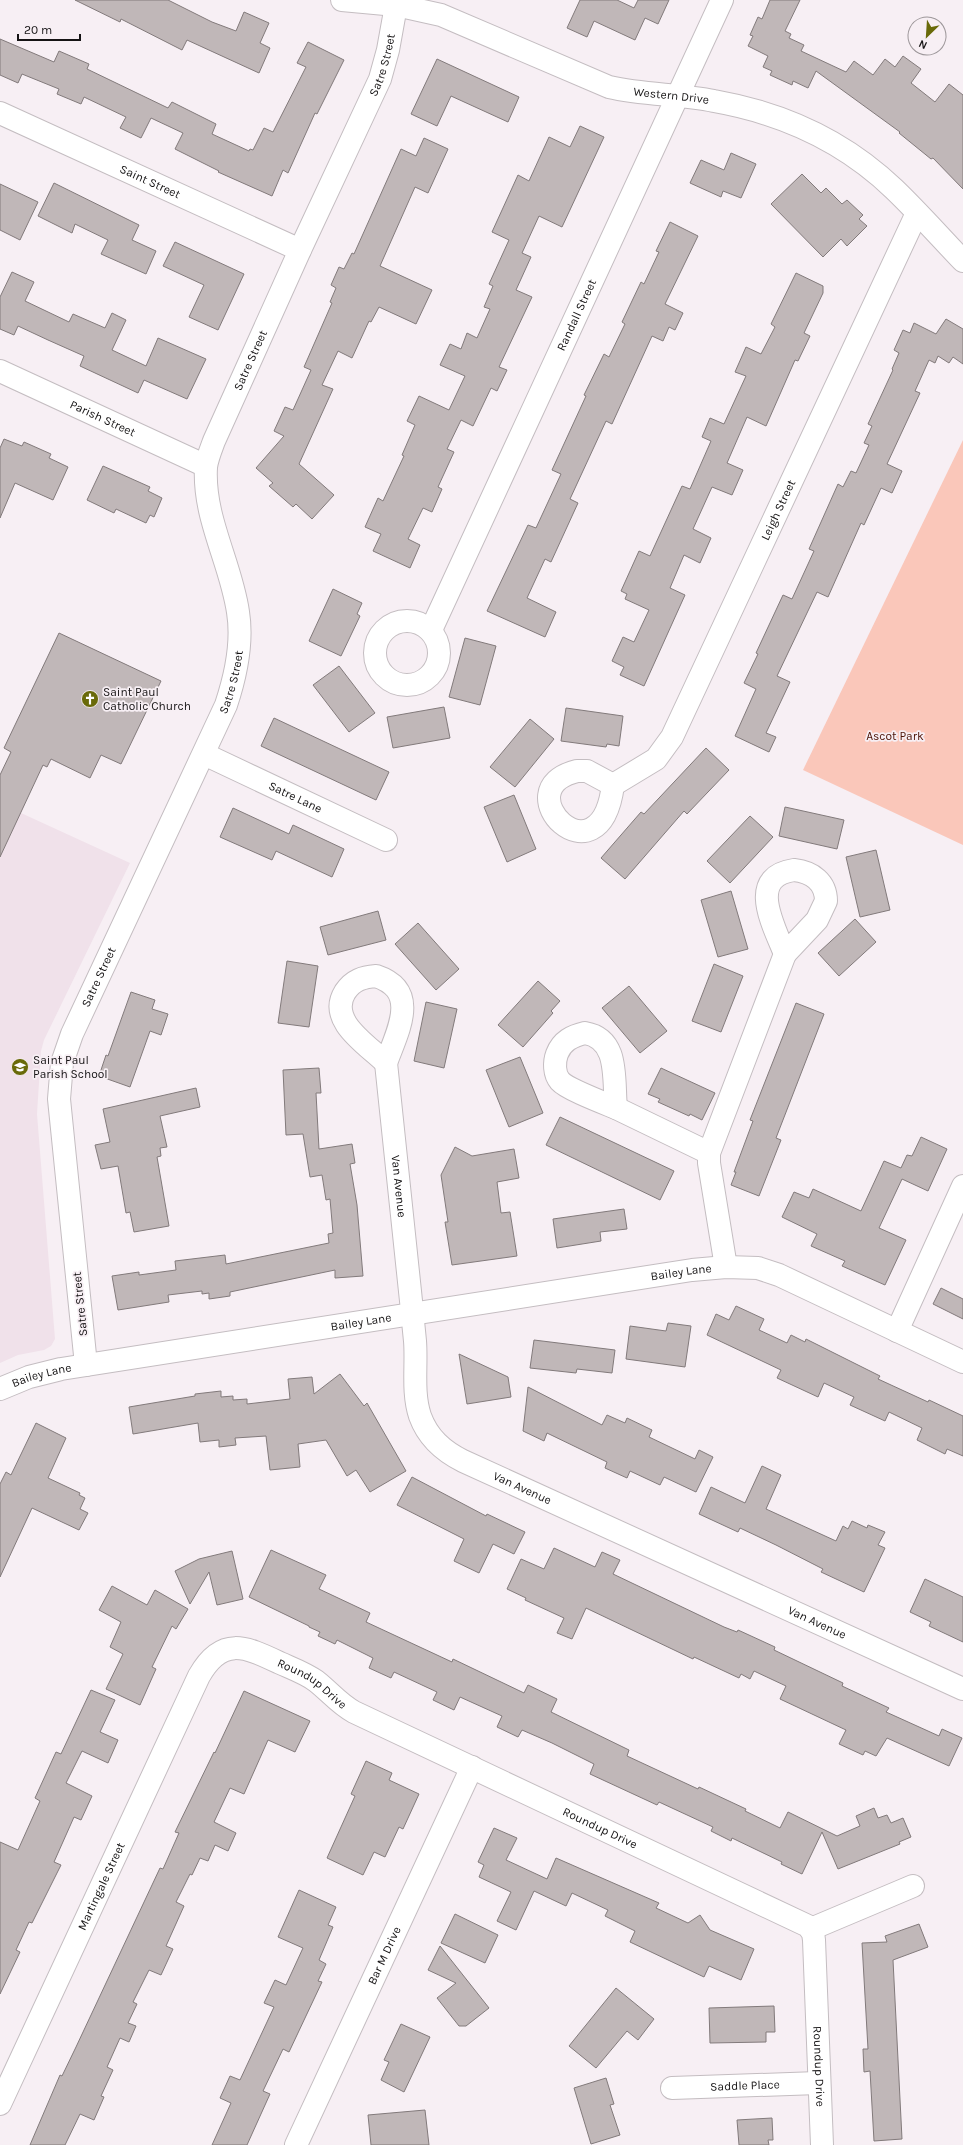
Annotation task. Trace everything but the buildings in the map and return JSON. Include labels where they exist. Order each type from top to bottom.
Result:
[{"type":"street","name":"Western Drive","points":[[342,0],[396,3],[428,11],[448,18],[609,87],[638,93],[713,100],[775,115],[830,141],[861,161],[894,188],[963,261]]},
{"type":"street","name":"Randall Street","points":[[430,630],[722,0]]},
{"type":"street","name":"Satre Street","points":[[86,1365],[59,1099],[62,1063],[85,1005],[204,754],[231,691],[237,659],[240,626],[233,592],[213,528],[206,466],[214,441],[300,250],[380,80],[388,50],[396,3]]},
{"type":"street","name":"Saint Street","points":[[0,113],[300,250]]},
{"type":"street","name":"Leigh Street","points":[[613,786],[656,759],[670,741],[917,213]]},
{"type":"street","name":"Parish Street","points":[[0,371],[206,466]]},
{"type":"street","name":"Satre Lane","points":[[204,754],[386,840]]},
{"type":"street","name":"Bailey Lane","points":[[726,1267],[709,1163],[709,1153],[785,954]]},
{"type":"street","name":"Van Avenue","points":[[386,1063],[415,1341],[417,1404],[420,1416],[433,1440],[452,1456],[963,1689]]},
{"type":"street","points":[[616,1108],[709,1153]]},
{"type":"street","points":[[897,1331],[963,1186]]},
{"type":"street","name":"Bailey Lane","points":[[0,1389],[29,1377],[86,1365],[411,1313],[692,1270],[726,1267],[758,1268],[779,1276],[963,1362]]},
{"type":"street","name":"Roundup Drive","points":[[203,1670],[213,1658],[220,1653],[234,1648],[248,1648],[310,1677],[348,1709],[805,1924],[811,1929],[814,1940],[818,2083],[822,2145]]},
{"type":"street","name":"Martingale Street","points":[[0,2104],[203,1670]]},
{"type":"street","name":"Bar M Drive","points":[[296,2145],[472,1767]]},
{"type":"street","points":[[811,1929],[913,1886]]},
{"type":"street","name":"Saddle Place","points":[[672,2088],[818,2083]]},
{"type":"shaded area","name":"Saint Paul Parish School","points":[[0,784],[28,797],[21,813],[130,863],[44,1040],[41,1051],[37,1114],[55,1339],[51,1346],[44,1350],[18,1355],[0,1363]]},
{"type":"green space","name":"Ascot Park","points":[[963,440],[963,845],[803,770]]},
{"type":"place","name":"Saint Paul Catholic Church","points":[[90,699]]},
{"type":"place","name":"Saint Paul Parish School","points":[[20,1067]]}]
